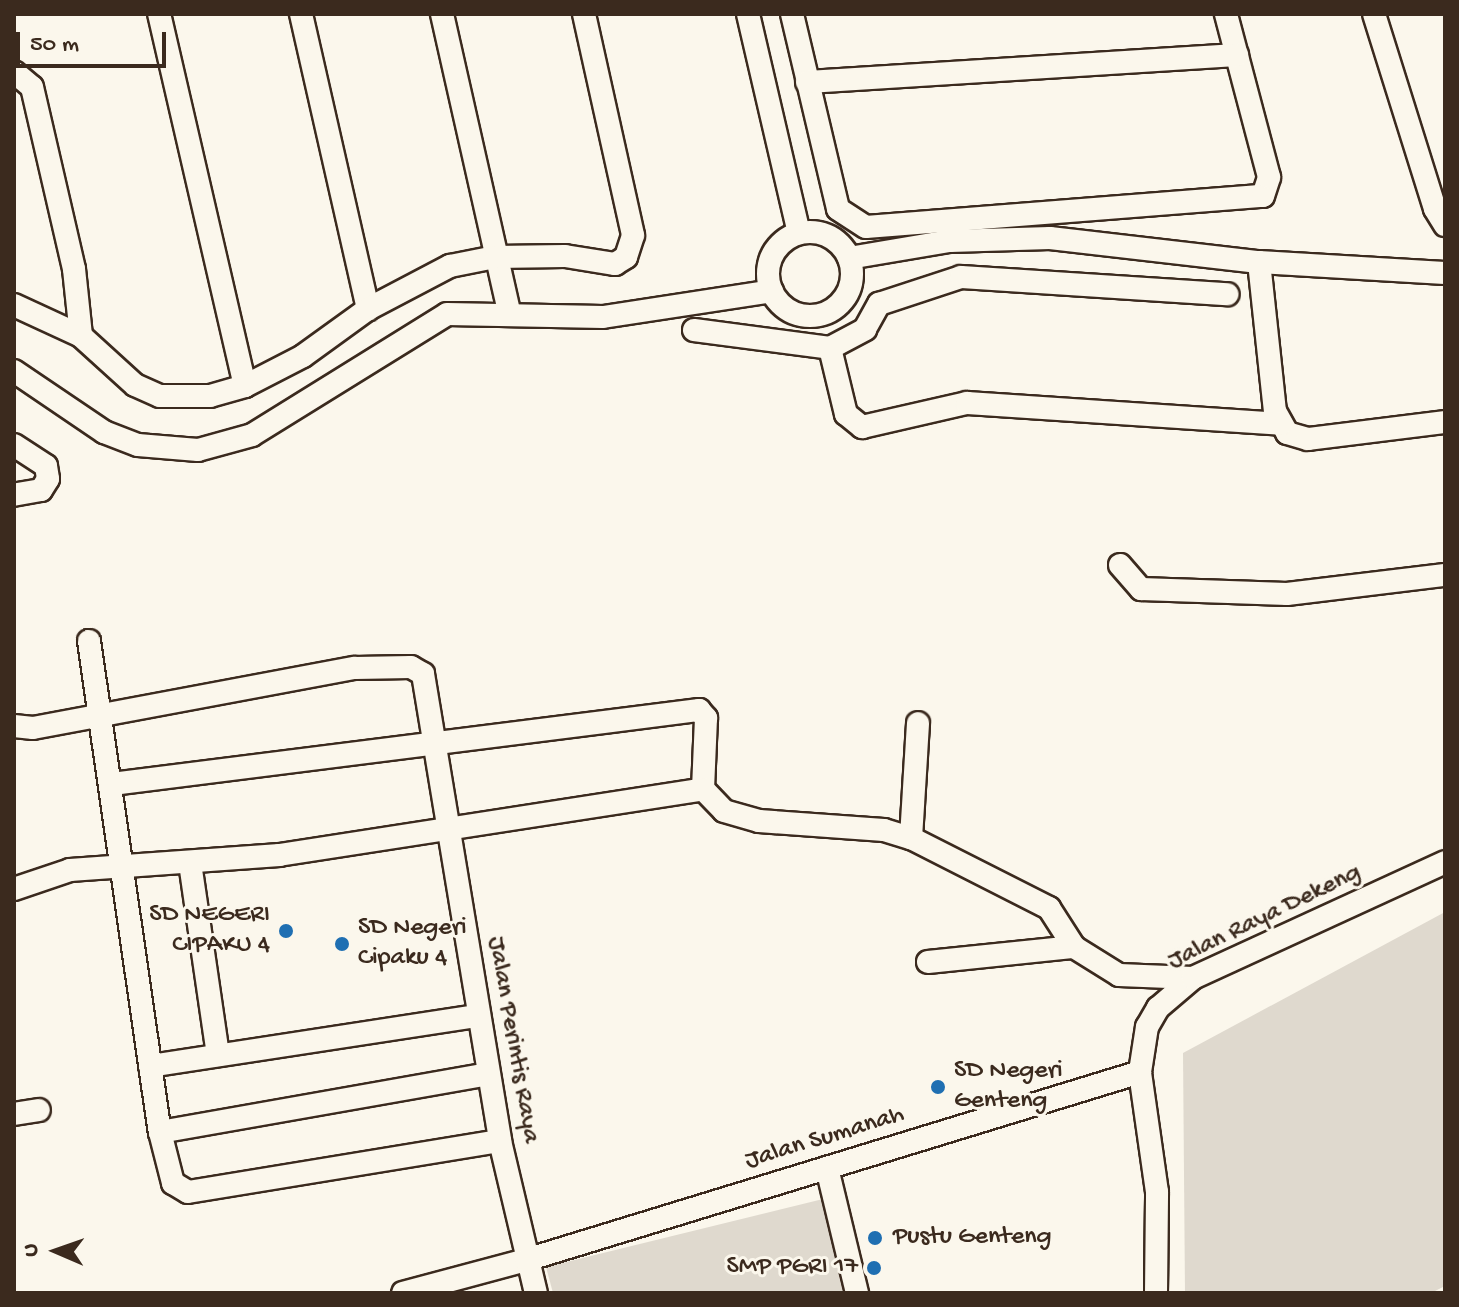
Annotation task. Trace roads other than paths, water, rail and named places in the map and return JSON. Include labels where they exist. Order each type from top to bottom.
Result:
[{"type":"street","points":[[159,14],[245,386]]},
{"type":"street","points":[[301,14],[368,309]]},
{"type":"street","points":[[442,14],[509,312]]},
{"type":"street","points":[[14,305],[81,336],[135,385],[160,396],[210,396],[245,386],[303,356],[368,309],[450,266],[495,257],[565,256],[615,264],[633,247],[584,14]]},
{"type":"street","points":[[748,14],[799,233]]},
{"type":"street","points":[[792,14],[838,209],[866,227],[1255,200],[1268,189],[1269,177],[1226,14]]},
{"type":"street","points":[[1374,14],[1435,209],[1445,225]]},
{"type":"street","points":[[807,82],[1237,55]]},
{"type":"street","points":[[14,72],[32,87],[74,269],[81,336]]},
{"type":"street","points":[[799,233],[828,236],[849,258],[852,270],[846,296],[827,313],[801,315],[779,302],[772,291],[772,256],[799,233]]},
{"type":"street","points":[[849,258],[950,241],[1037,238],[1259,262],[1445,273]]},
{"type":"street","points":[[1259,262],[1281,424],[1287,433],[1308,439],[1445,422]]},
{"type":"street","points":[[694,330],[830,348],[865,329],[879,304],[961,277],[1227,294]]},
{"type":"street","points":[[14,371],[104,432],[138,445],[198,450],[252,435],[447,314],[509,312],[603,317],[772,291]]},
{"type":"street","points":[[830,348],[846,414],[862,427],[967,403],[1281,424]]},
{"type":"street","points":[[14,445],[46,466],[48,479],[41,490],[14,495]]},
{"type":"street","points":[[1120,565],[1141,589],[1287,594],[1445,575]]},
{"type":"street","points":[[89,641],[160,1132],[173,1183],[188,1192],[500,1141]]},
{"type":"street","name":"Jalan Perintis Raya","points":[[14,726],[33,728],[100,712],[355,668],[411,667],[426,682],[477,1016],[500,1141],[536,1293]]},
{"type":"street","points":[[112,784],[699,710],[706,718],[703,789],[724,811],[759,821],[884,830],[911,838],[1049,908],[1074,947],[1119,975],[1193,978]]},
{"type":"street","points":[[911,838],[918,723]]},
{"type":"street","points":[[14,889],[70,870],[190,863],[448,829],[703,789]]},
{"type":"street","name":"Jalan Raya Dekeng","points":[[1156,1293],[1157,1192],[1140,1072],[1147,1027],[1158,1008],[1193,978],[1445,862]]},
{"type":"street","points":[[190,863],[218,1055]]},
{"type":"street","points":[[928,962],[1074,947]]},
{"type":"street","points":[[150,1066],[477,1016]]},
{"type":"street","name":"Jalan Sumanah","points":[[403,1293],[526,1260],[1140,1072]]},
{"type":"street","points":[[160,1132],[488,1074]]},
{"type":"street","points":[[14,1114],[39,1110]]},
{"type":"street","points":[[827,1168],[857,1293]]},
{"type":"place","name":"SD NEGERI CIPAKU 4","points":[[286,931]]},
{"type":"place","name":"SD Negeri Cipaku 4","points":[[342,944]]},
{"type":"place","name":"SD Negeri Genteng","points":[[938,1087]]},
{"type":"place","name":"Pustu Genteng","points":[[875,1238]]},
{"type":"place","name":"SMP PGRI 17","points":[[874,1268]]}]
